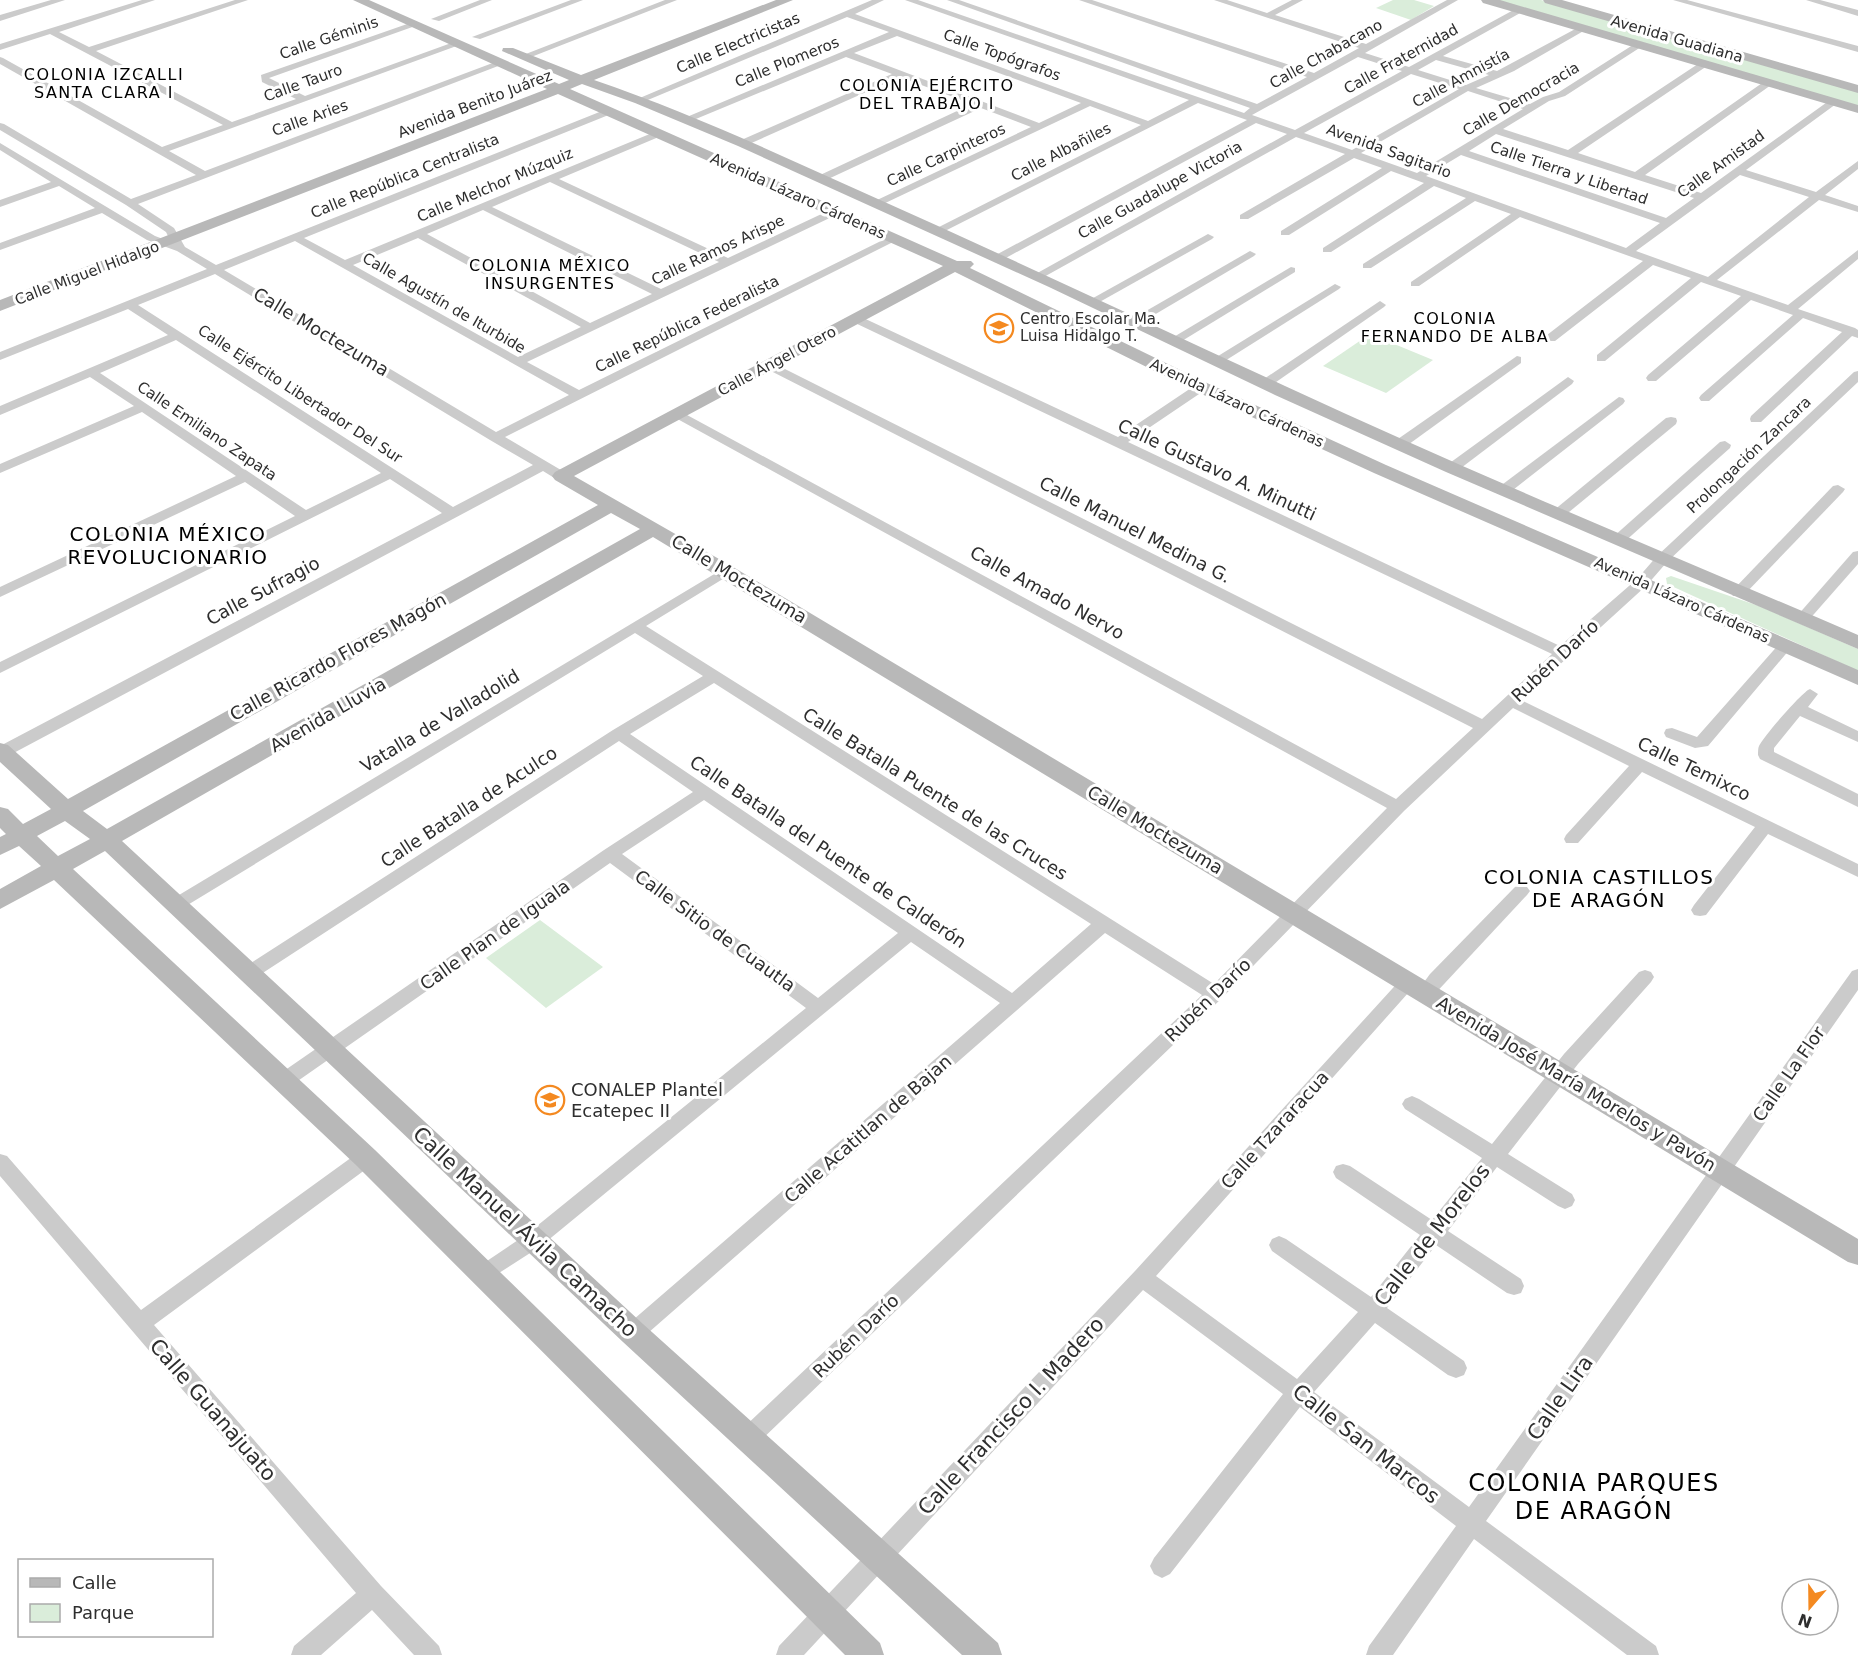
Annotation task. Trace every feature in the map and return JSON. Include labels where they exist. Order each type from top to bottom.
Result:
[{"type":"street","points":[[0,18],[61,0]]},
{"type":"street","points":[[0,47],[152,0]]},
{"type":"street","points":[[88,50],[244,0]]},
{"type":"street","points":[[365,3],[387,0]]},
{"type":"street","points":[[430,16],[488,0]]},
{"type":"street","points":[[555,0],[566,4]]},
{"type":"street","points":[[466,32],[579,0]]},
{"type":"street","points":[[523,57],[673,0]]},
{"type":"street","name":"Avenida Benito Juárez","points":[[575,79],[764,0]]},
{"type":"street","name":"Avenida Benito Juárez","points":[[168,240],[575,79],[788,0]]},
{"type":"street","name":"Calle Electricistas","points":[[640,99],[880,0]]},
{"type":"street","name":"Avenida Sagitario","points":[[909,0],[1297,134],[1855,332]]},
{"type":"street","points":[[951,0],[1258,108]]},
{"type":"street","points":[[1083,0],[1316,77]]},
{"type":"street","points":[[1218,0],[1368,48]]},
{"type":"street","points":[[1267,16],[1299,0]]},
{"type":"street","name":"Calle Chabacano","points":[[1243,116],[1454,0]]},
{"type":"street","name":"Avenida Guadiana","points":[[1487,0],[1858,109]]},
{"type":"street","name":"Avenida Guadiana","points":[[1549,0],[1858,89]]},
{"type":"street","points":[[1677,0],[1858,49]]},
{"type":"street","points":[[1810,0],[1858,13]]},
{"type":"street","name":"Avenida Lázaro Cárdenas","points":[[365,3],[955,266],[1201,387],[1380,469],[1858,678]]},
{"type":"street","name":"Calle Fraternidad","points":[[1297,134],[1519,10]]},
{"type":"street","name":"Calle Topógrafos","points":[[847,14],[1148,124]]},
{"type":"street","name":"Avenida Lázaro Cárdenas","points":[[430,16],[575,79],[640,99],[743,143],[879,203],[1265,384],[1452,468],[1858,643]]},
{"type":"street","name":"Calle Géminis","points":[[304,99],[265,80],[264,77],[413,25]]},
{"type":"street","name":"Calle Amnistía","points":[[1244,218],[1339,160],[1356,155],[1469,87],[1511,69],[1582,29]]},
{"type":"street","points":[[51,31],[230,125]]},
{"type":"street","name":"Calle Plomeros","points":[[687,119],[898,32]]},
{"type":"street","name":"Calle Tauro","points":[[160,151],[457,44]]},
{"type":"street","name":"Calle Democracia","points":[[1418,177],[1546,99],[1562,94],[1639,45]]},
{"type":"street","points":[[847,54],[1041,127]]},
{"type":"street","points":[[1358,54],[1532,108]]},
{"type":"street","points":[[1438,57],[1496,74]]},
{"type":"street","points":[[0,60],[202,174]]},
{"type":"street","name":"Calle Aries","points":[[130,203],[501,63]]},
{"type":"street","points":[[1570,154],[1704,64]]},
{"type":"street","points":[[743,143],[900,74]]},
{"type":"street","points":[[1636,176],[1768,83]]},
{"type":"street","name":"Calle Albañiles","points":[[939,231],[1197,100]]},
{"type":"street","name":"Calle Carpinteros","points":[[879,203],[1090,102]]},
{"type":"street","name":"Calle Amistad","points":[[1627,252],[1833,102]]},
{"type":"street","points":[[822,178],[981,104]]},
{"type":"street","name":"Calle República Centralista","points":[[0,356],[607,112]]},
{"type":"street","name":"Calle Guadalupe Victoria","points":[[998,258],[1256,120]]},
{"type":"street","points":[[0,126],[130,203],[168,240]]},
{"type":"street","points":[[1496,129],[1701,197]]},
{"type":"street","name":"Calle Melchor Múzquiz","points":[[345,264],[657,134]]},
{"type":"street","name":"Calle Guadalupe Victoria","points":[[1038,276],[1273,144],[1297,134]]},
{"type":"street","points":[[0,146],[103,209],[168,240]]},
{"type":"street","name":"Calle Tierra y Libertad","points":[[1460,151],[1667,222]]},
{"type":"street","points":[[0,162],[18,156]]},
{"type":"street","points":[[1601,358],[1858,164]]},
{"type":"street","points":[[1285,233],[1390,167]]},
{"type":"street","points":[[1738,171],[1858,209]]},
{"type":"street","points":[[549,178],[728,262]]},
{"type":"street","points":[[0,204],[60,182]]},
{"type":"street","points":[[1327,250],[1433,182]]},
{"type":"street","points":[[1367,266],[1474,197]]},
{"type":"street","points":[[482,206],[660,293]]},
{"type":"street","points":[[0,247],[103,209]]},
{"type":"street","name":"Calle Ramos Arispe","points":[[517,362],[834,212]]},
{"type":"street","points":[[1415,284],[1519,213]]},
{"type":"street","points":[[417,233],[589,327]]},
{"type":"street","name":"Calle Agustín de Iturbide","points":[[295,237],[578,395]]},
{"type":"street","points":[[1092,302],[1208,237]]},
{"type":"street","name":"Calle República Federalista","points":[[495,437],[893,239]]},
{"type":"street","name":"Calle Moctezuma","points":[[168,240],[495,437],[726,571],[1295,915]]},
{"type":"street","name":"Calle Miguel Hidalgo","points":[[0,296],[168,240]]},
{"type":"street","name":"Calle Miguel Hidalgo","points":[[0,306],[168,240]]},
{"type":"street","points":[[1705,398],[1858,252]]},
{"type":"street","points":[[1133,322],[1250,254]]},
{"type":"street","name":"Calle Ángel Otero","points":[[561,476],[955,266],[998,258]]},
{"type":"street","points":[[1551,338],[1652,260]]},
{"type":"street","points":[[1173,341],[1291,270]]},
{"type":"street","points":[[1216,361],[1335,287]]},
{"type":"street","points":[[1652,378],[1749,295]]},
{"type":"street","name":"Calle Ejército Libertador Del Sur","points":[[129,304],[452,513]]},
{"type":"street","points":[[1265,384],[1380,305]]},
{"type":"street","name":"Calle Gustavo A. Minutti","points":[[857,319],[1562,653]]},
{"type":"street","points":[[1756,420],[1855,332]]},
{"type":"street","points":[[0,411],[178,335]]},
{"type":"street","points":[[1400,444],[1517,360]]},
{"type":"street","name":"Calle Manuel Medina G.","points":[[769,365],[1484,727]]},
{"type":"street","name":"Calle Emiliano Zapata","points":[[91,372],[305,516]]},
{"type":"street","name":"Prolongación Zancara","points":[[1662,559],[1858,375]]},
{"type":"street","points":[[1452,468],[1568,381]]},
{"type":"street","points":[[1118,443],[1201,387]]},
{"type":"street","points":[[1504,490],[1619,401]]},
{"type":"street","points":[[0,470],[143,407]]},
{"type":"street","name":"Calle Amado Nervo","points":[[676,413],[1398,807]]},
{"type":"street","points":[[1558,514],[1671,422]]},
{"type":"street","points":[[1618,540],[1725,445]]},
{"type":"street","name":"Calle Sufragio","points":[[1,751],[543,465]]},
{"type":"street","points":[[0,668],[392,473]]},
{"type":"street","points":[[0,593],[244,477]]},
{"type":"street","points":[[1738,593],[1838,489]]},
{"type":"street","name":"Calle Ricardo Flores Magón","points":[[10,841],[611,505]]},
{"type":"street","name":"Avenida Lluvia","points":[[0,900],[108,841],[654,529]]},
{"type":"street","points":[[1802,619],[1858,555]]},
{"type":"street","name":"Rubén Darío","points":[[749,1437],[1215,994],[1295,915],[1398,807],[1562,653],[1642,582],[1662,559]]},
{"type":"street","name":"Vatalla de Valladolid","points":[[175,905],[726,571]]},
{"type":"street","name":"Calle Batalla Puente de las Cruces","points":[[635,626],[1215,994]]},
{"type":"street","points":[[1672,734],[1695,743],[1703,741],[1785,646]]},
{"type":"street","name":"Calle Batalla de Aculco","points":[[249,973],[619,734],[713,677]]},
{"type":"street","points":[[1810,694],[1766,747],[1766,755],[1858,801]]},
{"type":"street","name":"Calle Temixco","points":[[1511,701],[1858,871]]},
{"type":"street","points":[[1797,708],[1858,737]]},
{"type":"street","name":"Calle Batalla del Puente de Calderón","points":[[619,734],[1013,1003]]},
{"type":"street","name":"Calle Manuel Ávila Camacho","points":[[1,751],[64,809],[108,841],[633,1333],[986,1655]]},
{"type":"street","points":[[1572,839],[1640,764]]},
{"type":"street","name":"Calle Plan de Iguala","points":[[285,1080],[332,1050],[610,854],[705,792]]},
{"type":"street","points":[[0,815],[10,841],[57,869],[285,1080],[485,1274],[868,1655]]},
{"type":"street","points":[[1701,910],[1765,826]]},
{"type":"street","name":"Calle Sitio de Cuautla","points":[[610,854],[819,1008]]},
{"type":"street","name":"Calle Tzararacua","points":[[1142,1277],[1417,988],[1436,979],[1521,891]]},
{"type":"street","name":"Avenida José María Morelos y Pavón","points":[[1295,915],[1858,1253]]},
{"type":"street","name":"Calle Acatitlan de Bajan","points":[[633,1333],[1103,924]]},
{"type":"street","points":[[485,1274],[534,1240],[911,932]]},
{"type":"street","name":"Calle La Flor","points":[[1720,1171],[1858,976]]},
{"type":"street","name":"Calle de Morelos","points":[[1162,1566],[1299,1392],[1373,1310],[1560,1074],[1645,977]]},
{"type":"street","points":[[1412,1104],[1565,1200]]},
{"type":"street","points":[[139,1324],[366,1158]]},
{"type":"street","name":"Calle Guanajuato","points":[[0,1162],[373,1594],[430,1655]]},
{"type":"street","name":"Calle Lira","points":[[1378,1655],[1720,1171]]},
{"type":"street","points":[[1343,1172],[1514,1286]]},
{"type":"street","points":[[1280,1245],[1456,1368]]},
{"type":"street","name":"Calle San Marcos","points":[[1142,1277],[1299,1392],[1647,1655]]},
{"type":"street","name":"Calle Francisco I. Madero","points":[[788,1655],[1142,1277]]},
{"type":"street","points":[[303,1655],[373,1594]]},
{"type":"green space","points":[[1393,0],[1414,0],[1434,6],[1411,20],[1376,8]]},
{"type":"green space","points":[[1497,0],[1541,0],[1858,91],[1858,106]]},
{"type":"green space","points":[[1370,334],[1433,360],[1386,393],[1323,366]]},
{"type":"green space","points":[[1671,576],[1759,606],[1858,649],[1858,671],[1667,584],[1666,578]]},
{"type":"green space","points":[[540,920],[603,967],[546,1008],[486,958]]},
{"type":"place","name":"Centro Escolar Ma. Luisa Hidalgo T.","points":[[999,328]]},
{"type":"place","name":"CONALEP Plantel Ecatepec II","points":[[550,1100]]},
{"type":"district","name":"COLONIA IZCALLI SANTA CLARA I","points":[[104,83]]},
{"type":"district","name":"COLONIA EJÉRCITO DEL TRABAJO I","points":[[927,94]]},
{"type":"district","name":"COLONIA MÉXICO INSURGENTES","points":[[550,274]]},
{"type":"district","name":"COLONIA FERNANDO DE ALBA","points":[[1455,327]]},
{"type":"district","name":"COLONIA MÉXICO REVOLUCIONARIO","points":[[168,546]]},
{"type":"district","name":"COLONIA CASTILLOS DE ARAGÓN","points":[[1599,888]]},
{"type":"district","name":"COLONIA PARQUES DE ARAGÓN","points":[[1594,1497]]}]
